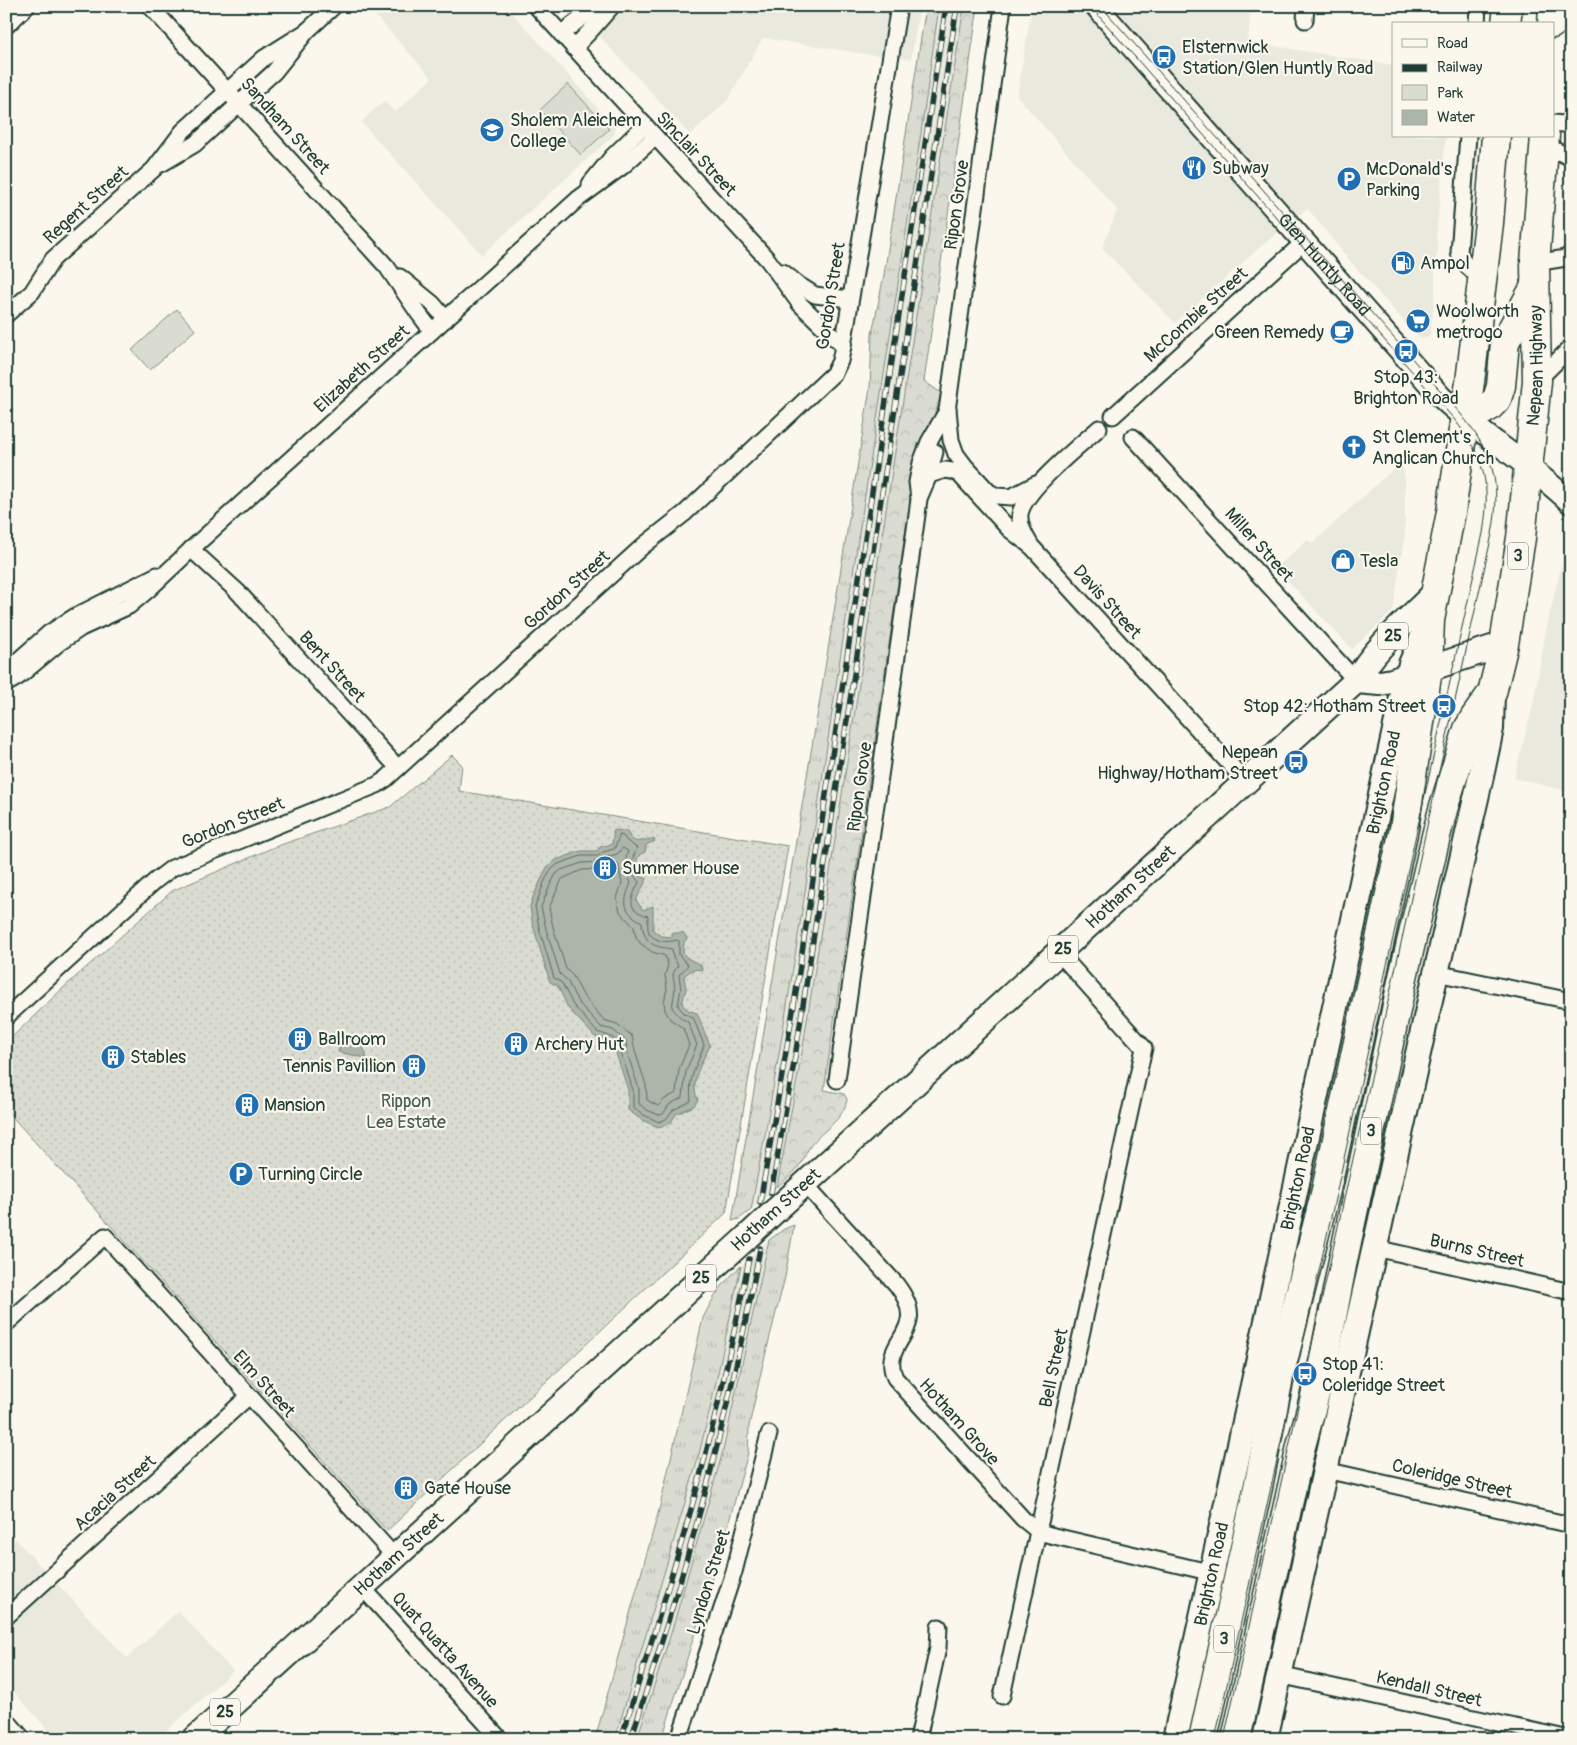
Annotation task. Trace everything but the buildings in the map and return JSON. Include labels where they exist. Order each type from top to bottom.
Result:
[{"type":"highway","points":[[1506,22],[1508,6]]},
{"type":"highway","points":[[1552,22],[1553,6]]},
{"type":"highway","name":"Nepean Highway","points":[[1529,468],[1537,381],[1535,274],[1548,138]]},
{"type":"highway","name":"3","points":[[1465,419],[1489,223],[1495,148]]},
{"type":"highway","points":[[1465,419],[1489,407],[1497,399],[1501,386],[1505,342],[1535,274]]},
{"type":"highway","name":"Brighton Road","points":[[1208,1737],[1280,1377],[1326,1190],[1404,829],[1418,673],[1451,512],[1465,419]]},
{"type":"highway","name":"3","points":[[1236,1739],[1302,1446],[1325,1354],[1403,977],[1444,806],[1468,729],[1492,694],[1504,644],[1521,538],[1529,468]]},
{"type":"highway","points":[[1339,1127],[1370,1136]]},
{"type":"main road","name":"Hotham Street","points":[[195,1739],[1356,681],[1365,664],[1375,653],[1432,607]]},
{"type":"main road","points":[[1356,681],[1380,683],[1418,673],[1504,644]]},
{"type":"main road","name":"Brighton Road","points":[[1175,1739],[1268,1317],[1418,673]]},
{"type":"main road","points":[[1265,1739],[1489,738],[1492,721],[1492,694]]},
{"type":"main road","points":[[1370,1136],[1377,1138],[1388,1187]]},
{"type":"main road","points":[[1268,1317],[1303,1286]]},
{"type":"main road","points":[[1272,1577],[1311,1532]]},
{"type":"main road","points":[[1186,1690],[1188,1701],[1208,1737]]},
{"type":"street","points":[[6,26],[28,6]]},
{"type":"street","name":"Regent Street","points":[[6,315],[32,292],[53,259],[154,169],[195,144],[274,72],[308,30],[334,6]]},
{"type":"street","name":"Sinclair Street","points":[[536,6],[768,260],[800,304],[842,346]]},
{"type":"street","points":[[561,34],[596,6]]},
{"type":"street","points":[[574,48],[612,6]]},
{"type":"street","name":"Gordon Street","points":[[6,1017],[155,881],[172,868],[377,785],[643,546],[685,513],[826,382],[837,368],[842,346],[899,6]]},
{"type":"street","name":"Ripon Grove","points":[[919,499],[929,475],[948,410],[1003,6]]},
{"type":"street","points":[[1477,22],[1478,6]]},
{"type":"street","name":"Sandham Street","points":[[152,8],[387,267],[432,331]]},
{"type":"street","name":"Glen Huntly Road","points":[[1106,10],[1304,242],[1441,397],[1465,419],[1571,503]]},
{"type":"street","name":"Regent Street","points":[[154,169],[183,131],[264,58],[308,30]]},
{"type":"street","points":[[1554,131],[1571,120]]},
{"type":"street","name":"Elizabeth Street","points":[[578,199],[612,156],[645,125]]},
{"type":"street","name":"Elizabeth Street","points":[[6,684],[18,677],[59,643],[81,628],[129,606],[148,590],[195,545],[578,199],[623,166],[655,137]]},
{"type":"street","points":[[1468,138],[1459,253],[1465,264],[1482,280]]},
{"type":"street","points":[[1551,138],[1571,158]]},
{"type":"street","points":[[1466,166],[1495,148]]},
{"type":"street","name":"McCombie Street","points":[[1113,416],[1304,242]]},
{"type":"street","points":[[1535,274],[1566,258],[1571,253]]},
{"type":"street","name":"Sinclair Street","points":[[768,260],[799,285],[816,295],[850,299]]},
{"type":"street","name":"Sandham Street","points":[[387,267],[432,303],[446,318]]},
{"type":"street","points":[[1537,381],[1571,348]]},
{"type":"street","points":[[948,410],[951,440],[956,454],[992,494],[1003,497],[1013,496],[1040,482]]},
{"type":"street","name":"Ripon Grove","points":[[837,1080],[919,499],[917,482],[923,457],[932,436],[948,410]]},
{"type":"street","points":[[1032,547],[1024,534],[1020,516],[1023,507],[1040,482],[1099,428]]},
{"type":"street","name":"Miller Street","points":[[1133,437],[1356,681]]},
{"type":"street","name":"Davis Street","points":[[929,475],[944,470],[952,470],[959,474],[1009,529],[1032,547],[1246,782]]},
{"type":"street","name":"Bent Street","points":[[195,545],[398,768]]},
{"type":"street","name":"Elizabeth Street","points":[[6,671],[49,633],[74,617],[171,567]]},
{"type":"street","name":"Bell Street","points":[[1002,1696],[1144,1048],[1059,952]]},
{"type":"street","points":[[1436,973],[1571,1001]]},
{"type":"street","name":"Hotham Grove","points":[[805,1184],[896,1284],[907,1301],[910,1313],[909,1325],[896,1345],[892,1362],[894,1374],[898,1382],[1016,1512],[1039,1532],[1213,1573]]},
{"type":"street","name":"Elm Street","points":[[6,1324],[105,1236],[396,1557]]},
{"type":"street","name":"Burns Street","points":[[1375,1248],[1571,1292]]},
{"type":"street","name":"Acacia Street","points":[[6,1617],[249,1396]]},
{"type":"street","name":"Lyndon Street","points":[[679,1739],[734,1572],[769,1434]]},
{"type":"street","name":"Coleridge Street","points":[[1325,1470],[1571,1524]]},
{"type":"street","name":"Quat Quatta Avenue","points":[[362,1587],[500,1739]]},
{"type":"street","points":[[918,1739],[939,1643],[939,1627]]},
{"type":"street","name":"Kendall Street","points":[[1279,1675],[1570,1739]]},
{"type":"street","points":[[6,1724],[19,1739]]},
{"type":"shaded area","name":"Sholem Aleichem College","points":[[373,6],[506,6],[615,127],[615,134],[482,255],[361,122],[384,101],[395,112],[432,78],[370,10]]},
{"type":"shaded area","points":[[572,6],[920,6],[911,59],[763,38],[727,101],[690,135]]},
{"type":"shaded area","points":[[939,6],[964,6],[802,1053],[777,1187],[751,1210],[770,1111],[795,958]]},
{"type":"shaded area","points":[[1032,6],[1251,6],[1248,42],[1392,65],[1392,138],[1446,138],[1436,238],[1438,250],[1435,262],[1435,293],[1430,336],[1420,339],[1350,261],[1307,208],[1175,323],[1102,248],[1117,210],[1017,96]]},
{"type":"shaded area","name":"Tesla","points":[[1402,461],[1405,480],[1405,532],[1393,611],[1352,649],[1276,568],[1308,540],[1312,544]]},
{"type":"shaded area","points":[[1571,544],[1571,792],[1514,778],[1533,705],[1546,630],[1566,545]]},
{"type":"shaded area","points":[[769,1240],[723,1451],[672,1630],[637,1739],[615,1739],[697,1462],[741,1266]]},
{"type":"shaded area","points":[[6,1529],[127,1658],[178,1611],[233,1671],[157,1739],[56,1739],[6,1683]]},
{"type":"green space","points":[[926,6],[939,6],[929,80],[791,981],[751,1210],[739,1219],[732,1221],[821,693],[870,388],[872,334],[884,275]]},
{"type":"green space","points":[[964,6],[978,6],[924,381],[941,393],[929,435],[918,461],[910,500],[824,1090],[844,1094],[847,1099],[845,1107],[837,1119],[814,1142],[797,1169],[777,1187],[802,1053]]},
{"type":"green space","points":[[568,84],[609,129],[581,155],[540,110]]},
{"type":"green space","points":[[177,309],[195,330],[150,370],[132,350]]},
{"type":"green space","name":"Rippon Lea Estate","points":[[452,755],[462,765],[459,791],[788,846],[726,1213],[387,1531],[6,1110],[6,1043],[62,989],[172,891],[272,848],[390,807]]},
{"type":"green space","points":[[794,1225],[785,1277],[749,1426],[748,1453],[725,1536],[662,1739],[637,1739],[672,1630],[723,1451],[769,1240],[784,1229]]},
{"type":"green space","points":[[741,1266],[697,1462],[615,1739],[595,1739],[659,1510],[703,1318],[719,1290]]},
{"type":"water","points":[[614,830],[627,831],[635,841],[654,839],[655,841],[646,845],[645,852],[637,859],[639,875],[647,879],[636,900],[643,910],[653,906],[653,930],[661,936],[672,937],[672,933],[684,933],[687,939],[684,942],[683,953],[687,958],[701,965],[702,970],[692,970],[684,976],[686,989],[682,1004],[688,1010],[697,1013],[710,1046],[700,1065],[696,1079],[695,1086],[698,1100],[694,1106],[676,1114],[670,1124],[658,1127],[642,1120],[628,1110],[628,1090],[616,1053],[616,1045],[595,1037],[568,1008],[558,986],[550,982],[532,922],[530,906],[547,867],[556,860],[581,851],[597,851],[600,847],[612,844]]},
{"type":"water","points":[[342,1037],[368,1040],[367,1045],[363,1048],[366,1058],[338,1052]]},
{"type":"tram line","points":[[1090,6],[1454,419],[1473,446],[1479,459],[1486,486],[1483,533],[1215,1739]]},
{"type":"tram line","points":[[1101,6],[1460,413],[1487,455],[1495,483],[1496,498],[1492,534],[1224,1739]]},
{"type":"railway","points":[[760,1203],[794,1005],[946,6]]},
{"type":"railway","points":[[771,1193],[795,1057],[957,6]]},
{"type":"railway","points":[[631,1739],[682,1574],[710,1474],[737,1361],[760,1248]]},
{"type":"railway","points":[[621,1739],[697,1488],[725,1374],[749,1259]]},
{"type":"place","name":"Elsternwick Station/Glen Huntly Road","points":[[1164,57]]},
{"type":"place","name":"Sholem Aleichem College","points":[[492,130]]},
{"type":"place","name":"Subway","points":[[1194,168]]},
{"type":"place","name":"McDonald's Parking","points":[[1349,179]]},
{"type":"place","name":"Ampol","points":[[1403,263]]},
{"type":"place","name":"Woolworth metrogo","points":[[1418,321]]},
{"type":"place","name":"Green Remedy","points":[[1342,332]]},
{"type":"place","name":"Stop 43: Brighton Road","points":[[1406,351]]},
{"type":"place","name":"St Clement's Anglican Church","points":[[1354,447]]},
{"type":"place","name":"Tesla","points":[[1343,561]]},
{"type":"place","name":"Stop 42: Hotham Street","points":[[1444,706]]},
{"type":"place","name":"Nepean Highway/Hotham Street","points":[[1296,762]]},
{"type":"place","name":"Summer House","points":[[605,868]]},
{"type":"place","name":"Ballroom","points":[[300,1039]]},
{"type":"place","name":"Archery Hut","points":[[516,1044]]},
{"type":"place","name":"Stables","points":[[113,1057]]},
{"type":"place","name":"Tennis Pavillion","points":[[414,1066]]},
{"type":"place","name":"Mansion","points":[[247,1105]]},
{"type":"place","name":"Turning Circle","points":[[241,1174]]},
{"type":"place","name":"Stop 41: Coleridge Street","points":[[1305,1374]]},
{"type":"place","name":"Gate House","points":[[406,1488]]}]
